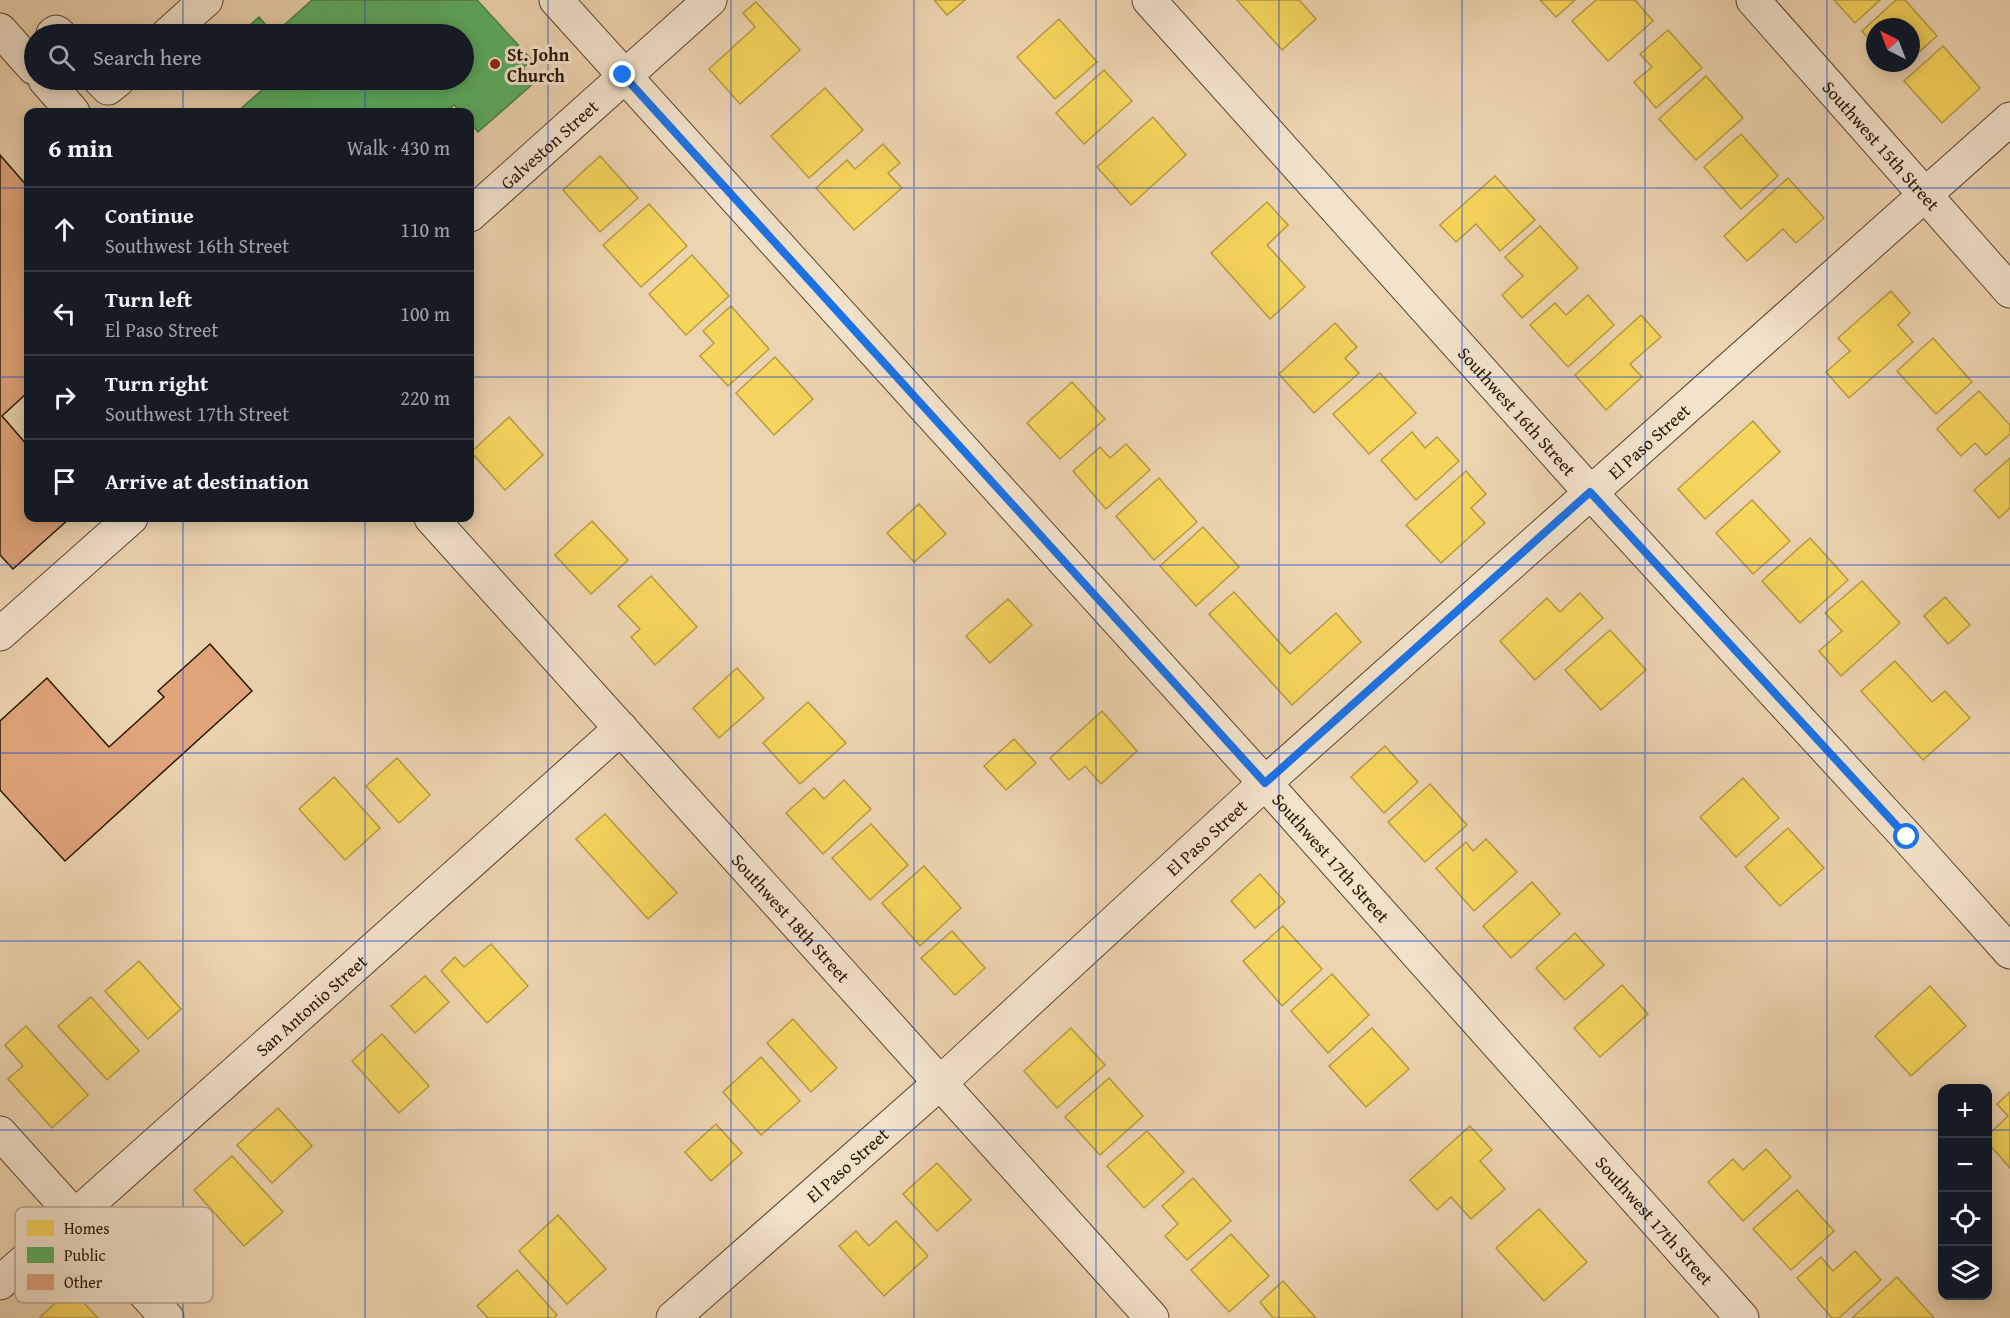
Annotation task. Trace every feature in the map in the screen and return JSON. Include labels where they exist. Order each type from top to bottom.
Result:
[{"type":"street","points":[[179,24],[206,0]]},
{"type":"street","name":"Southwest 17th Street","points":[[556,0],[1265,783],[1742,1318]]},
{"type":"street","name":"Galveston Street","points":[[474,211],[623,75],[710,0]]},
{"type":"street","name":"Southwest 16th Street","points":[[1149,0],[1590,492],[2010,952]]},
{"type":"street","name":"Southwest 15th Street","points":[[1753,0],[2010,291]]},
{"type":"street","points":[[53,90],[69,108]]},
{"type":"street","name":"El Paso Street","points":[[673,1318],[941,1082],[1265,783],[2010,119]]},
{"type":"street","points":[[0,634],[126,522]]},
{"type":"street","name":"Southwest 18th Street","points":[[435,522],[1152,1318]]},
{"type":"street","name":"San Antonio Street","points":[[84,1207],[621,728]]},
{"type":"street","points":[[0,1133],[66,1207]]},
{"type":"street","name":"San Antonio Street","points":[[0,1282],[15,1269]]},
{"type":"street","points":[[153,1303],[167,1318]]},
{"type":"building: Homes","points":[[934,0],[965,0],[947,15]]},
{"type":"building: Homes","points":[[1237,0],[1299,0],[1316,19],[1282,50]]},
{"type":"building: Homes","points":[[1540,0],[1575,0],[1556,17]]},
{"type":"building: Homes","points":[[1596,0],[1635,0],[1653,21],[1608,61],[1572,21]]},
{"type":"building: Homes","points":[[1834,0],[1880,0],[1855,23]]},
{"type":"building: Homes","points":[[1896,0],[1905,0],[1937,36],[1920,51],[1920,18],[1876,18]]},
{"type":"building: Homes","points":[[756,2],[800,50],[740,104],[709,69],[755,27],[743,13]]},
{"type":"building: Homes","points":[[1059,19],[1097,62],[1055,99],[1017,57]]},
{"type":"building: Homes","points":[[1668,30],[1702,68],[1656,108],[1634,82],[1652,67],[1640,54]]},
{"type":"building: Homes","points":[[1943,46],[1980,88],[1942,123],[1904,81],[1914,72],[1920,72],[1920,67]]},
{"type":"building: Homes","points":[[1104,70],[1132,101],[1084,144],[1056,113]]},
{"type":"building: Homes","points":[[1706,76],[1743,118],[1696,160],[1659,119]]},
{"type":"building: Homes","points":[[825,88],[863,130],[809,178],[771,136]]},
{"type":"building: Homes","points":[[1153,117],[1186,155],[1131,205],[1097,167]]},
{"type":"building: Homes","points":[[1741,134],[1778,176],[1741,209],[1704,167]]},
{"type":"building: Homes","points":[[883,144],[900,163],[888,173],[902,188],[854,230],[816,188],[847,160],[855,169]]},
{"type":"building: Homes","points":[[600,156],[638,198],[600,232],[563,190]]},
{"type":"building: Homes","points":[[1495,176],[1535,220],[1500,251],[1476,224],[1456,242],[1440,225]]},
{"type":"building: Homes","points":[[1788,178],[1824,218],[1796,243],[1783,229],[1747,261],[1724,236]]},
{"type":"building: Homes","points":[[1267,202],[1288,225],[1267,245],[1305,287],[1270,319],[1211,253]]},
{"type":"building: Homes","points":[[649,204],[687,246],[641,287],[603,245]]},
{"type":"building: Homes","points":[[1540,226],[1578,268],[1522,318],[1502,295],[1523,276],[1505,257]]},
{"type":"building: Homes","points":[[692,255],[729,296],[686,335],[649,294]]},
{"type":"building: Homes","points":[[1891,291],[1910,313],[1898,325],[1913,342],[1849,398],[1826,372],[1850,351],[1838,338]]},
{"type":"building: Homes","points":[[1588,295],[1614,325],[1568,367],[1530,325],[1555,303],[1566,315]]},
{"type":"building: Homes","points":[[731,306],[769,349],[728,386],[700,356],[714,343],[703,331]]},
{"type":"building: Homes","points":[[1641,315],[1661,337],[1630,364],[1642,377],[1606,410],[1575,375]]},
{"type":"building: Homes","points":[[1335,323],[1357,347],[1345,358],[1359,373],[1314,413],[1279,374]]},
{"type":"building: Homes","points":[[1933,338],[1972,382],[1936,414],[1897,371]]},
{"type":"building: Homes","points":[[775,357],[813,399],[774,435],[736,393]]},
{"type":"building: Homes","points":[[1380,373],[1416,413],[1369,454],[1333,414]]},
{"type":"building: Homes","points":[[1072,382],[1105,419],[1060,459],[1027,423]]},
{"type":"building: Homes","points":[[1979,391],[2010,425],[2010,434],[1986,455],[1975,443],[1961,456],[1937,429]]},
{"type":"building: Homes","points":[[509,417],[543,455],[505,490],[474,455],[474,449]]},
{"type":"building: Homes","points":[[1753,421],[1780,452],[1705,519],[1678,489]]},
{"type":"building: Homes","points":[[1412,432],[1425,448],[1437,437],[1459,461],[1416,500],[1381,460]]},
{"type":"building: Homes","points":[[1126,444],[1150,470],[1106,509],[1073,471],[1100,447],[1110,458]]},
{"type":"building: Homes","points":[[2010,458],[2010,508],[1999,518],[1974,490]]},
{"type":"building: Homes","points":[[1466,471],[1486,494],[1471,508],[1485,523],[1441,563],[1406,525]]},
{"type":"building: Homes","points":[[1159,478],[1197,522],[1154,560],[1116,516]]},
{"type":"building: Homes","points":[[1752,500],[1790,541],[1753,574],[1716,533]]},
{"type":"building: Homes","points":[[919,504],[946,534],[914,562],[887,533]]},
{"type":"building: Homes","points":[[592,521],[628,560],[591,594],[555,555]]},
{"type":"building: Homes","points":[[1203,527],[1239,567],[1196,606],[1160,566]]},
{"type":"building: Homes","points":[[1810,538],[1848,580],[1800,623],[1762,581]]},
{"type":"building: Homes","points":[[651,576],[697,627],[655,665],[631,637],[640,629],[618,606]]},
{"type":"building: Homes","points":[[1862,581],[1900,623],[1841,676],[1819,651],[1842,631],[1825,613]]},
{"type":"building: Homes","points":[[1234,592],[1290,654],[1336,613],[1361,642],[1292,705],[1209,614]]},
{"type":"building: Homes","points":[[1580,593],[1603,618],[1535,680],[1500,641],[1547,598],[1560,612]]},
{"type":"building: Homes","points":[[1945,597],[1970,625],[1948,644],[1924,616]]},
{"type":"building: Homes","points":[[1008,599],[1032,625],[990,663],[966,636]]},
{"type":"building: Homes","points":[[1610,630],[1646,670],[1601,710],[1565,670]]},
{"type":"building: Homes","points":[[1895,661],[1932,702],[1945,691],[1970,718],[1923,760],[1861,691]]},
{"type":"building: Homes","points":[[737,668],[764,698],[719,738],[693,708]]},
{"type":"building: Homes","points":[[808,702],[846,743],[800,784],[763,743]]},
{"type":"building: Homes","points":[[1102,711],[1137,751],[1101,784],[1085,766],[1069,780],[1050,758]]},
{"type":"building: Homes","points":[[1014,739],[1036,763],[1006,790],[984,766]]},
{"type":"building: Homes","points":[[1385,746],[1418,782],[1384,813],[1351,777]]},
{"type":"building: Homes","points":[[397,758],[430,795],[399,823],[366,786]]},
{"type":"building: Homes","points":[[334,777],[380,828],[345,860],[299,809]]},
{"type":"building: Homes","points":[[1743,778],[1779,818],[1736,857],[1700,817]]},
{"type":"building: Homes","points":[[844,780],[871,809],[823,854],[786,813],[814,788],[824,799]]},
{"type":"building: Homes","points":[[1430,784],[1467,825],[1425,862],[1388,822]]},
{"type":"building: Homes","points":[[605,814],[677,893],[648,919],[576,839]]},
{"type":"building: Homes","points":[[871,824],[908,865],[870,900],[832,858]]},
{"type":"building: Homes","points":[[1788,828],[1824,868],[1780,906],[1745,867]]},
{"type":"building: Homes","points":[[1486,839],[1517,872],[1474,911],[1436,868],[1466,842],[1473,851]]},
{"type":"building: Homes","points":[[924,866],[961,908],[920,946],[882,903]]},
{"type":"building: Homes","points":[[1260,874],[1285,902],[1255,928],[1231,901]]},
{"type":"building: Homes","points":[[1532,882],[1560,914],[1511,958],[1483,926]]},
{"type":"building: Homes","points":[[1283,926],[1322,969],[1282,1006],[1243,961]]},
{"type":"building: Homes","points":[[952,931],[985,968],[955,995],[921,958]]},
{"type":"building: Homes","points":[[1575,933],[1604,965],[1565,1000],[1536,968]]},
{"type":"building: Homes","points":[[491,944],[528,986],[487,1023],[441,971],[455,957],[464,967]]},
{"type":"building: Homes","points":[[139,961],[181,1009],[148,1039],[105,991]]},
{"type":"building: Homes","points":[[1332,974],[1369,1015],[1328,1053],[1291,1011]]},
{"type":"building: Homes","points":[[425,976],[449,1002],[415,1033],[391,1006]]},
{"type":"building: Homes","points":[[1622,985],[1648,1014],[1600,1057],[1574,1028]]},
{"type":"building: Homes","points":[[1930,986],[1966,1026],[1911,1076],[1875,1036]]},
{"type":"building: Homes","points":[[91,997],[139,1051],[107,1080],[58,1026]]},
{"type":"building: Homes","points":[[793,1019],[837,1068],[811,1092],[767,1043]]},
{"type":"building: Homes","points":[[26,1026],[88,1095],[52,1128],[8,1079],[23,1066],[5,1045]]},
{"type":"building: Homes","points":[[1071,1028],[1105,1065],[1057,1108],[1024,1071]]},
{"type":"building: Homes","points":[[1372,1028],[1409,1069],[1366,1107],[1329,1066]]},
{"type":"building: Homes","points":[[382,1034],[429,1086],[399,1113],[352,1061]]},
{"type":"building: Homes","points":[[761,1057],[800,1101],[761,1135],[723,1092]]},
{"type":"building: Homes","points":[[1109,1078],[1143,1116],[1100,1155],[1065,1117]]},
{"type":"building: Homes","points":[[2010,1092],[2010,1168],[1992,1148],[1992,1131],[2008,1116],[1997,1104]]},
{"type":"building: Homes","points":[[278,1108],[312,1146],[272,1183],[237,1145]]},
{"type":"building: Homes","points":[[716,1124],[742,1153],[711,1181],[685,1152]]},
{"type":"building: Homes","points":[[1470,1126],[1492,1150],[1480,1161],[1505,1189],[1471,1219],[1451,1197],[1437,1210],[1410,1180]]},
{"type":"building: Homes","points":[[1147,1131],[1184,1172],[1144,1208],[1107,1166]]},
{"type":"building: Homes","points":[[1766,1149],[1791,1177],[1743,1221],[1708,1182],[1733,1159],[1743,1170]]},
{"type":"building: Homes","points":[[232,1156],[283,1212],[244,1246],[213,1211],[213,1207],[209,1207],[194,1190]]},
{"type":"building: Homes","points":[[937,1163],[971,1200],[937,1231],[903,1194]]},
{"type":"building: Homes","points":[[1193,1178],[1231,1221],[1187,1260],[1165,1236],[1178,1224],[1162,1206]]},
{"type":"building: Homes","points":[[1797,1190],[1834,1231],[1791,1270],[1753,1229]]},
{"type":"building: Homes","points":[[1539,1209],[1587,1262],[1544,1301],[1496,1248]]},
{"type":"building: Homes","points":[[558,1215],[606,1269],[567,1304],[519,1251]]},
{"type":"building: Homes","points":[[896,1221],[928,1256],[884,1296],[839,1246],[856,1231],[869,1246]]},
{"type":"building: Homes","points":[[1231,1234],[1269,1276],[1229,1312],[1191,1270]]},
{"type":"building: Homes","points":[[1855,1251],[1881,1280],[1839,1318],[1832,1318],[1797,1278],[1821,1257],[1833,1271]]},
{"type":"building: Homes","points":[[517,1270],[557,1315],[554,1318],[488,1318],[477,1306]]},
{"type":"building: Homes","points":[[1897,1277],[1934,1318],[1852,1318]]},
{"type":"building: Homes","points":[[1283,1281],[1316,1318],[1273,1318],[1260,1302]]},
{"type":"building: Homes","points":[[56,1303],[84,1303],[98,1318],[39,1318]]},
{"type":"building: Public","name":"St. John Church","points":[[312,0],[477,0],[532,60],[523,68],[535,82],[478,132],[474,128],[474,108],[457,108],[454,105],[451,108],[242,108],[262,90],[474,90],[474,24],[285,24]]},
{"type":"building: Public","points":[[259,17],[265,24],[251,24]]},
{"type":"building: Other","points":[[0,155],[24,182],[24,396],[2,416],[24,441],[24,522],[66,522],[13,569],[0,555]]},
{"type":"building: Other","points":[[210,644],[252,691],[65,861],[0,790],[0,721],[47,678],[109,747],[164,697],[158,691]]},
{"type":"place","name":"St. John Church","points":[[495,64]]},
{"type":"route","points":[[623,75],[1265,783],[1590,492],[1907,837]]}]
